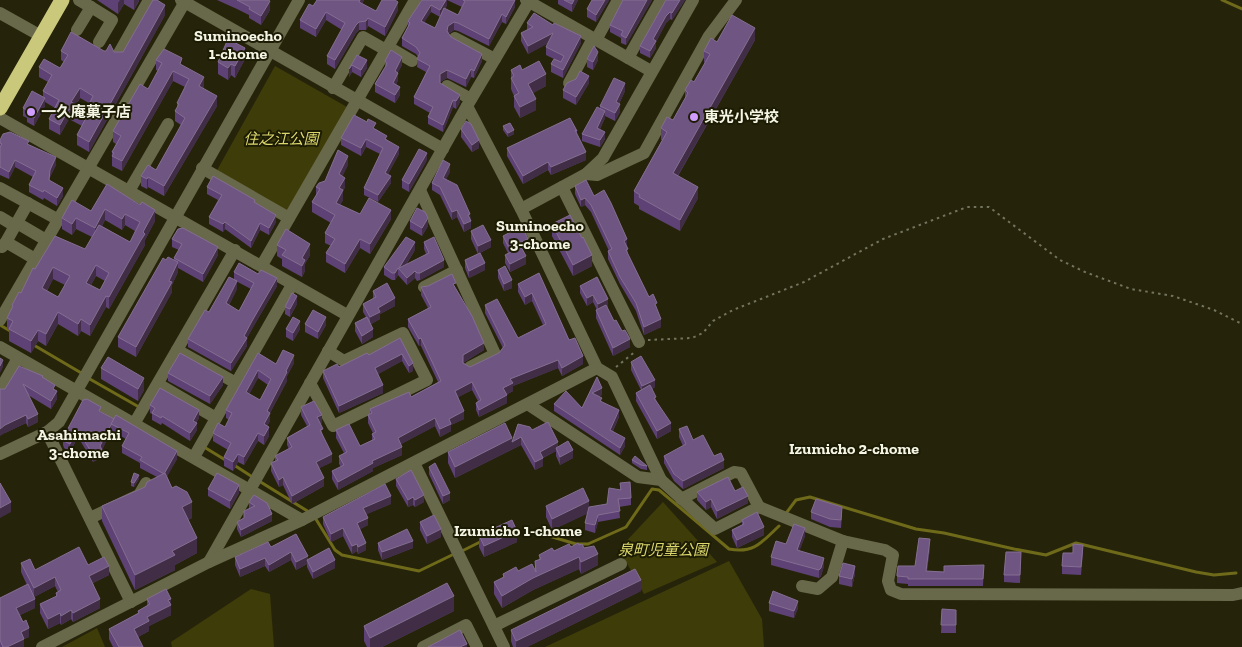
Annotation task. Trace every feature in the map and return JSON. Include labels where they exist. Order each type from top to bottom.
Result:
[{"type":"highway","points":[[0,108],[59,1]]},
{"type":"street","points":[[79,0],[112,20],[99,42]]},
{"type":"street","points":[[118,55],[150,0]]},
{"type":"street","points":[[0,454],[48,432],[59,422],[299,0]]},
{"type":"street","points":[[262,265],[414,0]]},
{"type":"street","points":[[569,83],[618,0]]},
{"type":"street","points":[[628,58],[661,0]]},
{"type":"street","points":[[521,209],[586,174],[602,158],[693,0]]},
{"type":"street","points":[[586,174],[597,175],[644,153],[709,36],[736,0]]},
{"type":"street","points":[[0,320],[5,301],[35,259],[184,1],[333,88],[443,149]]},
{"type":"street","points":[[209,562],[347,315],[528,1],[652,71]]},
{"type":"street","points":[[77,30],[91,7]]},
{"type":"street","points":[[0,12],[41,36]]},
{"type":"street","points":[[333,88],[363,37],[412,61]]},
{"type":"street","points":[[455,38],[494,59]]},
{"type":"street","points":[[447,86],[469,102],[600,371],[612,377],[661,480],[715,529],[759,507]]},
{"type":"street","points":[[0,118],[262,265],[292,285],[347,315]]},
{"type":"street","points":[[129,191],[168,124]]},
{"type":"street","points":[[202,168],[289,218]]},
{"type":"street","points":[[562,187],[639,342]]},
{"type":"street","points":[[0,188],[57,219]]},
{"type":"street","points":[[420,190],[495,354],[470,367]]},
{"type":"street","points":[[28,203],[3,244],[35,259]]},
{"type":"street","points":[[0,218],[46,240]]},
{"type":"street","points":[[134,424],[235,250]]},
{"type":"street","points":[[424,287],[457,270]]},
{"type":"street","points":[[194,457],[292,285]]},
{"type":"street","points":[[310,383],[334,426],[427,380],[403,333],[344,361],[328,350]]},
{"type":"street","points":[[0,347],[302,520]]},
{"type":"street","points":[[177,350],[236,383]]},
{"type":"street","points":[[0,390],[18,358]]},
{"type":"street","points":[[42,647],[209,562],[302,520],[600,371]]},
{"type":"street","points":[[158,384],[216,418]]},
{"type":"street","points":[[529,405],[638,477],[661,480]]},
{"type":"street","points":[[48,432],[131,602]]},
{"type":"street","points":[[414,463],[504,647]]},
{"type":"street","points":[[681,499],[734,472],[741,473],[759,507],[843,542],[885,550],[893,555],[888,581],[891,590],[901,594],[1129,596],[1233,595],[1242,593]]},
{"type":"street","points":[[90,518],[139,495],[146,483]]},
{"type":"street","points":[[802,586],[818,589],[832,577],[843,542]]},
{"type":"street","points":[[494,626],[621,564]]},
{"type":"street","points":[[423,647],[466,624],[477,647]]},
{"type":"path","points":[[600,371],[630,358],[638,349],[639,342],[674,340],[703,333],[714,321],[733,310],[804,282],[883,239],[967,207],[989,207],[1060,260],[1085,272],[1131,290],[1173,296],[1214,310],[1242,324]]},
{"type":"green space","name":"住之江公園","points":[[275,66],[347,107],[288,212],[216,172]]},
{"type":"green space","name":"泉町児童公園","points":[[663,502],[717,562],[644,594],[619,549]]},
{"type":"green space","points":[[729,561],[762,619],[764,647],[545,647]]},
{"type":"green space","points":[[251,589],[270,594],[274,647],[172,647],[171,642]]},
{"type":"green space","points":[[97,628],[105,647],[62,647]]},
{"type":"building","points":[[153,0],[157,0],[165,5],[89,142],[77,135],[86,118],[69,109],[60,125],[49,119],[59,100],[43,91],[52,75],[39,67],[44,59],[60,68],[68,55],[61,51],[71,32],[104,51],[106,51],[110,44],[114,52],[123,52]],"holes":[[[80,88],[93,96],[86,110],[71,102]]]},
{"type":"building","points":[[237,0],[268,0],[270,1],[261,16]]},
{"type":"building","points":[[317,0],[360,0],[359,2],[376,11],[382,0],[395,0],[398,2],[385,27],[368,18],[366,21],[359,22],[335,60],[327,56],[345,23],[326,12],[316,29],[300,20],[309,4],[313,6]]},
{"type":"building","points":[[422,0],[446,0],[440,10],[431,5],[421,21],[435,28],[444,8],[458,15],[465,1],[463,0],[515,0],[506,17],[502,14],[489,39],[458,23],[454,22],[448,26],[447,31],[451,37],[482,54],[474,71],[471,69],[466,79],[447,70],[440,74],[440,83],[460,95],[456,101],[453,100],[443,125],[428,117],[433,107],[414,97],[430,66],[417,59],[420,53],[416,47],[402,38],[410,23],[408,21]]},
{"type":"building","points":[[564,0],[574,0],[572,4]]},
{"type":"building","points":[[592,0],[605,0],[596,15],[587,9]]},
{"type":"building","points":[[623,0],[647,0],[626,38],[621,35],[623,31],[610,25]]},
{"type":"building","points":[[666,0],[680,0],[672,13],[670,12],[666,16],[653,39],[656,41],[650,51],[640,46]]},
{"type":"building","points":[[534,13],[553,25],[554,23],[581,36],[563,70],[551,64],[554,59],[561,62],[564,56],[546,47],[553,33],[528,46],[521,33],[533,27],[527,23]]},
{"type":"building","points":[[732,15],[755,28],[673,173],[698,187],[680,220],[639,197],[640,195],[634,191],[667,132],[661,128],[667,117],[673,120],[688,93],[685,90],[691,80],[694,82],[710,54],[704,51],[711,38],[717,42]]},
{"type":"building","points":[[228,39],[245,48],[235,66],[231,64],[228,68],[218,62]]},
{"type":"building","points":[[594,46],[598,52],[593,62],[587,59]]},
{"type":"building","points":[[164,49],[182,58],[180,64],[204,77],[199,86],[217,96],[164,186],[148,177],[147,179],[141,176],[148,165],[156,170],[185,118],[175,111],[189,79],[173,71],[122,161],[112,156],[114,153],[112,152],[121,136],[113,131],[140,84],[148,89],[162,63],[156,60]]},
{"type":"building","points":[[391,50],[402,57],[395,71],[398,73],[393,83],[400,87],[395,95],[375,84],[387,64],[385,61]]},
{"type":"building","points":[[357,55],[367,60],[361,70],[352,65],[349,69]]},
{"type":"building","points":[[539,61],[546,74],[528,84],[536,99],[520,107],[514,96],[519,93],[511,78],[514,76],[511,70],[520,65],[522,70]]},
{"type":"building","points":[[580,71],[589,76],[576,97],[563,90],[567,83],[576,79]]},
{"type":"building","points":[[614,78],[625,83],[616,102],[620,104],[615,113],[600,106]]},
{"type":"building","points":[[32,91],[45,98],[34,118],[27,114],[28,111],[23,108]]},
{"type":"building","points":[[597,107],[605,111],[597,128],[605,132],[600,140],[582,134]]},
{"type":"building","points":[[354,115],[367,122],[368,119],[376,123],[373,128],[387,136],[385,139],[399,147],[385,173],[391,176],[378,195],[364,188],[383,148],[366,139],[361,148],[341,138]]},
{"type":"building","points":[[570,118],[586,152],[551,167],[548,162],[523,176],[507,148]]},
{"type":"building","points":[[466,121],[471,124],[479,140],[472,145],[461,129]]},
{"type":"building","points":[[510,123],[514,130],[508,133],[503,126]]},
{"type":"building","points":[[10,132],[29,141],[27,144],[56,157],[50,170],[49,180],[63,188],[57,198],[44,190],[43,192],[29,185],[36,171],[15,160],[9,172],[0,167],[0,147],[2,144],[0,140],[3,134]]},
{"type":"building","points":[[419,149],[427,153],[409,184],[402,180]]},
{"type":"building","points":[[338,150],[348,156],[339,174],[345,178],[339,188],[343,190],[336,203],[360,214],[369,198],[391,210],[370,244],[360,239],[345,264],[326,253],[335,239],[325,233],[335,215],[312,202],[320,189],[316,187],[319,183],[325,181]]},
{"type":"building","points":[[443,160],[450,164],[443,178],[457,185],[470,214],[468,215],[471,221],[464,224],[457,210],[452,212],[440,187],[432,183]]},
{"type":"building","points":[[213,176],[255,200],[254,202],[276,215],[269,228],[260,223],[251,241],[225,222],[223,224],[209,217],[222,195],[207,187]]},
{"type":"building","points":[[586,180],[594,196],[604,190],[627,239],[624,241],[628,249],[626,250],[649,297],[653,294],[657,303],[655,304],[661,319],[644,327],[636,303],[620,277],[608,251],[612,249],[591,205],[585,198],[581,200],[575,186]]},
{"type":"building","points":[[107,184],[140,205],[142,202],[155,210],[143,232],[145,234],[109,297],[106,296],[90,325],[81,319],[78,324],[58,312],[46,334],[38,330],[31,341],[9,329],[13,321],[7,318],[12,305],[19,292],[21,293],[33,268],[35,269],[55,236],[85,249],[99,225],[130,242],[140,222],[125,214],[122,219],[105,209],[95,228],[76,218],[72,224],[62,218],[72,200],[91,211]],"holes":[[[96,265],[109,273],[100,290],[86,283]],[[53,267],[70,276],[58,297],[42,288]]]},
{"type":"building","points":[[417,208],[425,212],[428,218],[422,228],[410,221]]},
{"type":"building","points":[[570,215],[592,255],[573,265],[552,224]]},
{"type":"building","points":[[483,225],[491,240],[478,246],[471,231]]},
{"type":"building","points":[[522,226],[528,239],[519,243],[526,256],[510,264],[505,255],[511,252],[503,236]]},
{"type":"building","points":[[183,228],[218,247],[203,274],[174,258],[182,244],[172,239],[178,229]]},
{"type":"building","points":[[286,229],[310,244],[302,258],[305,260],[302,266],[282,255],[286,250],[277,245]]},
{"type":"building","points":[[406,237],[415,242],[399,268],[429,253],[424,242],[434,237],[444,260],[420,273],[415,271],[407,278],[398,268],[395,273],[392,273],[384,267]]},
{"type":"building","points":[[480,253],[485,263],[469,271],[465,260]]},
{"type":"building","points":[[168,257],[178,262],[169,281],[172,282],[136,347],[118,337],[163,258],[166,260]]},
{"type":"building","points":[[239,263],[258,274],[261,270],[277,278],[244,336],[247,338],[231,363],[188,339],[205,310],[209,312],[229,277],[237,281],[226,303],[239,311],[254,283],[234,272]]},
{"type":"building","points":[[505,266],[512,280],[504,284],[498,270]]},
{"type":"building","points":[[539,273],[569,340],[575,338],[583,356],[562,368],[558,360],[510,379],[513,383],[503,388],[507,395],[479,410],[476,403],[481,400],[472,382],[455,391],[464,411],[449,419],[451,424],[440,429],[435,418],[398,438],[402,447],[372,461],[373,463],[338,482],[332,471],[344,465],[339,456],[347,452],[336,430],[349,424],[360,446],[375,439],[372,434],[376,432],[368,415],[372,413],[370,409],[409,392],[411,397],[441,381],[421,338],[419,339],[408,319],[431,307],[421,287],[428,286],[452,274],[456,283],[453,284],[472,316],[484,343],[463,355],[463,363],[470,367],[499,353],[505,345],[485,305],[497,299],[518,338],[546,324],[532,293],[525,297],[518,284]]},
{"type":"building","points":[[597,277],[608,299],[598,304],[593,295],[587,298],[580,286]]},
{"type":"building","points":[[387,283],[395,298],[378,308],[380,312],[370,317],[363,304],[376,297],[373,291]]},
{"type":"building","points":[[292,293],[297,296],[290,309],[285,307]]},
{"type":"building","points":[[606,305],[614,321],[616,320],[622,331],[625,330],[630,339],[613,348],[596,310]]},
{"type":"building","points":[[313,310],[326,317],[318,332],[305,324]]},
{"type":"building","points":[[293,317],[300,321],[293,333],[286,329]]},
{"type":"building","points":[[367,317],[373,329],[362,336],[355,323]]},
{"type":"building","points":[[400,338],[413,363],[409,366],[402,354],[375,368],[383,385],[339,406],[323,371],[337,364],[339,367],[367,353],[369,355]]},
{"type":"building","points":[[283,350],[294,355],[267,411],[270,413],[264,424],[269,427],[264,436],[258,433],[244,457],[238,454],[233,462],[224,457],[231,443],[213,433],[218,423],[225,427],[232,413],[226,410],[258,353],[276,364]],"holes":[[[258,370],[271,379],[260,400],[246,392]]]},
{"type":"building","points":[[180,353],[223,377],[210,396],[168,373]]},
{"type":"building","points":[[641,356],[655,380],[642,386],[631,362]]},
{"type":"building","points":[[108,357],[144,378],[138,389],[101,368]]},
{"type":"building","points":[[19,366],[43,376],[55,385],[53,389],[57,391],[51,401],[23,384],[38,414],[28,419],[26,415],[0,429],[0,389],[5,389]]},
{"type":"building","points":[[597,377],[602,388],[592,393],[602,398],[600,401],[619,410],[610,430],[625,438],[620,448],[554,404],[566,391],[582,408]]},
{"type":"building","points":[[650,385],[656,397],[654,398],[671,423],[657,431],[636,393]]},
{"type":"building","points":[[160,388],[199,410],[193,421],[197,423],[190,433],[162,416],[161,418],[152,413],[155,408],[150,405]]},
{"type":"building","points":[[87,399],[101,407],[99,411],[114,419],[100,446],[102,450],[93,455],[78,430],[70,444],[64,441],[63,438],[83,400]]},
{"type":"building","points":[[314,401],[322,415],[317,417],[323,429],[320,430],[332,454],[316,462],[324,478],[292,496],[283,477],[279,480],[271,463],[278,460],[275,456],[292,447],[287,438],[310,425],[301,407]]},
{"type":"building","points":[[116,415],[177,451],[164,474],[140,460],[142,457],[122,446],[129,433],[111,424]]},
{"type":"building","points":[[548,422],[558,442],[540,452],[543,458],[535,462],[521,437],[512,442],[518,424],[530,427],[532,430]]},
{"type":"building","points":[[505,423],[512,438],[455,467],[448,452]]},
{"type":"building","points":[[687,426],[693,440],[703,435],[714,456],[721,453],[724,460],[683,481],[674,474],[664,456],[686,444],[679,429]]},
{"type":"building","points":[[568,441],[573,450],[560,457],[556,448]]},
{"type":"building","points":[[635,456],[647,466],[632,460]]},
{"type":"building","points":[[435,463],[450,493],[443,496],[429,467]]},
{"type":"building","points":[[411,470],[424,495],[415,500],[413,497],[408,500],[396,479]]},
{"type":"building","points":[[134,473],[139,475],[134,483],[131,482]]},
{"type":"building","points":[[165,473],[172,488],[176,486],[187,492],[192,502],[182,507],[197,538],[172,551],[175,555],[135,575],[102,506],[145,487],[147,482]]},
{"type":"building","points":[[217,473],[239,485],[230,501],[208,489]]},
{"type":"building","points":[[728,477],[735,491],[743,487],[748,496],[717,511],[711,499],[706,502],[697,492]]},
{"type":"building","points":[[630,482],[631,498],[618,499],[620,511],[598,515],[595,525],[585,523],[589,507],[607,504],[609,488],[621,490],[620,483]]},
{"type":"building","points":[[0,483],[11,502],[0,508]]},
{"type":"building","points":[[385,484],[391,496],[363,508],[368,518],[357,523],[366,543],[358,547],[357,544],[352,546],[343,528],[331,534],[323,517]]},
{"type":"building","points":[[583,488],[589,501],[552,519],[546,506]]},
{"type":"building","points":[[254,495],[267,503],[272,514],[241,530],[237,522],[244,518],[244,511],[255,506],[249,502]]},
{"type":"building","points":[[816,499],[842,507],[841,520],[830,519],[811,512]]},
{"type":"building","points":[[757,512],[764,527],[737,540],[732,530],[744,524],[742,520]]},
{"type":"building","points":[[434,515],[441,529],[427,536],[420,522]]},
{"type":"building","points":[[512,520],[517,531],[484,546],[479,535]]},
{"type":"building","points":[[794,524],[805,528],[797,550],[824,558],[819,570],[771,557],[776,541],[786,544]]},
{"type":"building","points":[[407,529],[413,541],[382,552],[378,543]]},
{"type":"building","points":[[296,534],[308,556],[296,562],[291,552],[269,565],[265,558],[240,569],[235,557],[268,542],[271,547]]},
{"type":"building","points":[[919,538],[930,539],[926,571],[944,572],[944,566],[984,565],[983,579],[908,579],[908,577],[897,576],[898,566],[915,566]]},
{"type":"building","points":[[578,543],[579,545],[582,544],[584,548],[594,546],[598,554],[581,562],[579,557],[533,578],[502,596],[494,582],[504,577],[503,574],[516,567],[518,571],[532,564],[536,572],[535,561],[541,559],[539,555],[552,548],[554,551],[569,544],[571,547]]},
{"type":"building","points":[[1073,544],[1083,545],[1081,567],[1062,566],[1063,553],[1073,553]]},
{"type":"building","points":[[79,547],[88,565],[104,557],[109,566],[89,576],[100,599],[73,613],[71,610],[61,616],[60,613],[48,619],[40,604],[57,596],[56,593],[61,590],[55,577],[34,588],[21,563],[30,559],[35,570]]},
{"type":"building","points":[[329,548],[335,560],[313,572],[307,560]]},
{"type":"building","points":[[1006,552],[1021,552],[1020,575],[1004,575]]},
{"type":"building","points":[[843,563],[855,566],[852,579],[839,576]]},
{"type":"building","points":[[635,569],[641,580],[516,641],[511,630]]},
{"type":"building","points":[[447,583],[454,596],[370,638],[364,626]]},
{"type":"building","points":[[28,584],[35,599],[16,608],[23,622],[26,620],[29,628],[21,632],[24,639],[3,647],[0,640],[0,598]]},
{"type":"building","points":[[166,589],[171,599],[168,600],[171,605],[147,617],[149,621],[134,629],[143,647],[119,647],[109,629],[139,613],[138,611],[150,604],[147,599]]},
{"type":"building","points":[[773,591],[798,601],[794,611],[769,603]]},
{"type":"building","points":[[942,609],[956,610],[956,625],[941,625]]},
{"type":"building","points":[[460,630],[467,644],[460,647],[428,647]]},
{"type":"waterway","points":[[1222,0],[1242,9]]},
{"type":"waterway","points":[[0,325],[12,332]]},
{"type":"waterway","points":[[32,344],[83,374]]},
{"type":"waterway","points":[[88,378],[139,407]]},
{"type":"waterway","points":[[204,447],[227,461]]},
{"type":"waterway","points":[[234,465],[254,478]]},
{"type":"waterway","points":[[259,481],[309,512]]},
{"type":"waterway","points":[[539,533],[576,544],[588,544],[626,527],[652,489],[659,490],[729,549],[745,550],[751,548],[762,542],[779,526]]},
{"type":"waterway","points":[[787,512],[796,500],[810,497],[916,529],[944,533],[1046,555],[1076,543],[1196,572],[1214,575],[1236,573]]},
{"type":"waterway","points":[[314,516],[335,550],[342,555],[419,571],[452,555]]},
{"type":"waterway","points":[[464,550],[482,541]]},
{"type":"place","name":"一久庵菓子店","points":[[31,112]]},
{"type":"place","name":"東光小学校","points":[[694,117]]},
{"type":"district","name":"Suminoecho 1-chome","points":[[238,44]]},
{"type":"district","name":"Suminoecho 3-chome","points":[[540,234]]},
{"type":"district","name":"Asahimachi 3-chome","points":[[79,443]]},
{"type":"district","name":"Izumicho 2-chome","points":[[854,448]]},
{"type":"district","name":"Izumicho 1-chome","points":[[518,530]]}]
